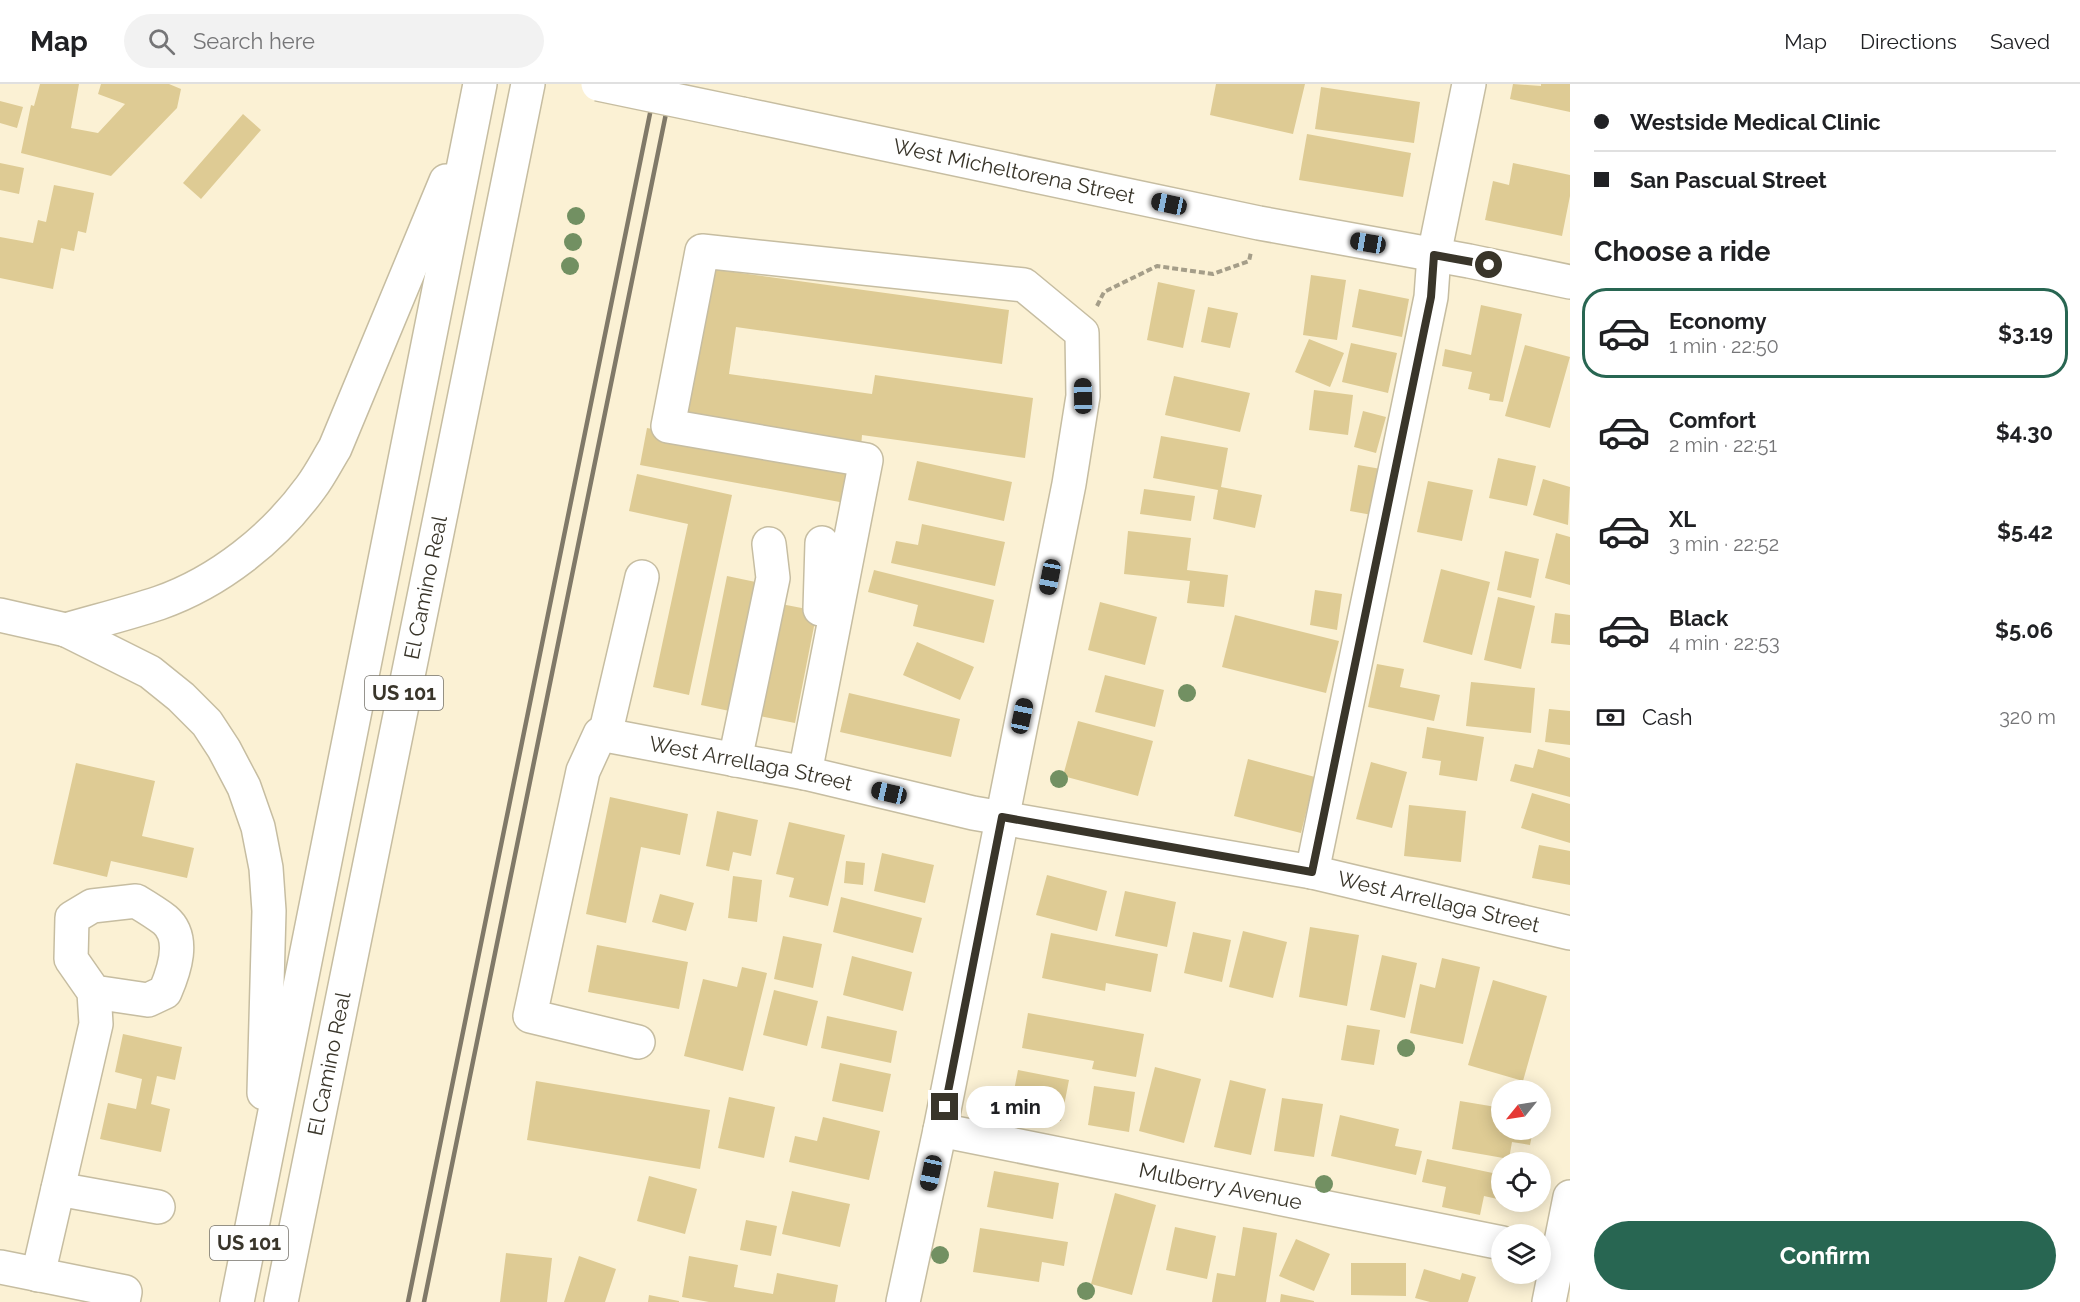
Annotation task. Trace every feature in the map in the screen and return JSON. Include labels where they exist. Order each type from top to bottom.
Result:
[{"type":"main road","name":"El Camino Real","points":[[237,1302],[480,84]]},
{"type":"main road","name":"El Camino Real","points":[[280,1302],[528,84]]},
{"type":"main road","name":"West Micheltorena Street","points":[[598,84],[1259,223],[1570,282]]},
{"type":"main road","points":[[1312,872],[1431,297],[1434,255],[1470,84]]},
{"type":"main road","points":[[66,630],[161,602],[202,583],[249,552],[283,522],[312,487],[335,448],[474,116]]},
{"type":"main road","points":[[797,771],[866,460],[668,426],[702,251],[1024,285],[1082,333],[1083,396],[1069,484],[940,1130],[903,1302]]},
{"type":"main road","points":[[797,771],[821,605],[822,543]]},
{"type":"main road","points":[[735,760],[773,578],[769,544]]},
{"type":"main road","points":[[638,1042],[530,1016],[583,771],[603,734],[642,577]]},
{"type":"main road","points":[[0,615],[66,630],[150,672],[181,697],[207,723],[225,749],[244,787],[258,827],[266,868],[269,911],[261,1184]]},
{"type":"main road","name":"West Arrellaga Street","points":[[603,734],[797,771],[973,813],[1312,872],[1570,933]]},
{"type":"main road","points":[[39,1275],[96,1024],[94,992]]},
{"type":"main road","name":"Mulberry Avenue","points":[[940,1130],[1491,1241]]},
{"type":"main road","points":[[58,1189],[158,1207]]},
{"type":"main road","points":[[1551,1249],[1570,1197]]},
{"type":"main road","points":[[0,1267],[125,1292],[123,1302]]},
{"type":"main road","points":[[1549,1284],[1549,1302]]},
{"type":"path","points":[[1082,333],[1104,292],[1157,266],[1213,274],[1249,261],[1259,223]]},
{"type":"building","points":[[40,84],[79,84],[71,128],[98,133],[125,104],[98,94],[101,84],[169,84],[181,89],[177,108],[111,176],[21,153],[31,105],[34,106]]},
{"type":"building","points":[[1216,84],[1305,84],[1293,134],[1210,115]]},
{"type":"building","points":[[1513,84],[1541,86],[1541,84],[1570,84],[1570,112],[1510,99]]},
{"type":"building","points":[[1321,87],[1420,102],[1414,143],[1315,129]]},
{"type":"building","points":[[0,101],[23,107],[17,128],[0,123]]},
{"type":"building","points":[[243,114],[261,130],[201,199],[183,183]]},
{"type":"building","points":[[1307,134],[1411,153],[1403,197],[1299,180]]},
{"type":"building","points":[[0,163],[24,168],[19,194],[0,190]]},
{"type":"building","points":[[1513,163],[1570,175],[1570,196],[1562,236],[1485,220],[1493,181],[1509,185]]},
{"type":"building","points":[[54,185],[94,193],[86,233],[78,231],[74,251],[61,248],[53,289],[0,278],[0,237],[33,243],[38,220],[46,222]]},
{"type":"building","points":[[705,268],[1009,310],[1002,364],[736,327],[729,374],[872,394],[875,375],[1033,398],[1025,458],[862,435],[861,448],[684,423]]},
{"type":"building","points":[[1311,275],[1346,280],[1337,340],[1303,335]]},
{"type":"building","points":[[1158,282],[1195,290],[1183,348],[1147,340]]},
{"type":"building","points":[[1359,289],[1409,299],[1402,337],[1352,327]]},
{"type":"building","points":[[1481,305],[1522,314],[1503,402],[1489,400],[1490,394],[1468,389],[1472,372],[1442,366],[1445,349],[1471,355]]},
{"type":"building","points":[[1208,307],[1238,313],[1230,348],[1201,342]]},
{"type":"building","points":[[1309,339],[1344,353],[1330,387],[1295,372]]},
{"type":"building","points":[[1351,343],[1397,353],[1388,393],[1342,382]]},
{"type":"building","points":[[1525,345],[1570,357],[1550,428],[1505,416]]},
{"type":"building","points":[[1174,376],[1250,393],[1240,432],[1165,415]]},
{"type":"building","points":[[1314,390],[1353,395],[1348,435],[1309,430]]},
{"type":"building","points":[[1363,411],[1386,417],[1376,453],[1354,447]]},
{"type":"building","points":[[647,428],[851,466],[845,503],[640,465]]},
{"type":"building","points":[[1161,436],[1228,448],[1221,487],[1262,495],[1255,528],[1213,519],[1218,490],[1153,478]]},
{"type":"building","points":[[1498,458],[1536,466],[1527,506],[1489,498]]},
{"type":"building","points":[[917,461],[1012,482],[1004,521],[908,500]]},
{"type":"building","points":[[1358,465],[1381,469],[1372,515],[1350,511]]},
{"type":"building","points":[[637,474],[732,495],[689,695],[653,687],[688,524],[629,511]]},
{"type":"building","points":[[1543,479],[1570,487],[1568,525],[1533,515]]},
{"type":"building","points":[[1428,481],[1473,490],[1462,541],[1417,532]]},
{"type":"building","points":[[1144,489],[1195,496],[1191,521],[1140,514]]},
{"type":"building","points":[[922,524],[1005,542],[995,586],[891,563],[896,541],[918,545]]},
{"type":"building","points":[[1128,531],[1191,538],[1187,570],[1228,575],[1224,607],[1187,603],[1190,581],[1124,574]]},
{"type":"building","points":[[1556,533],[1570,537],[1570,585],[1545,578]]},
{"type":"building","points":[[1505,551],[1539,559],[1531,598],[1497,590]]},
{"type":"building","points":[[1441,569],[1490,582],[1472,655],[1423,642]]},
{"type":"building","points":[[874,570],[994,600],[984,643],[913,626],[918,605],[868,592]]},
{"type":"building","points":[[727,576],[765,584],[739,713],[701,705]]},
{"type":"building","points":[[1315,590],[1342,594],[1337,630],[1310,625]]},
{"type":"building","points":[[1498,597],[1535,606],[1521,669],[1484,660]]},
{"type":"building","points":[[1100,602],[1157,617],[1145,665],[1088,650]]},
{"type":"building","points":[[776,603],[817,611],[795,723],[755,715]]},
{"type":"building","points":[[1555,613],[1570,615],[1570,645],[1551,643]]},
{"type":"building","points":[[1235,615],[1339,641],[1326,693],[1222,667]]},
{"type":"building","points":[[917,642],[974,667],[960,700],[903,675]]},
{"type":"building","points":[[1377,664],[1404,669],[1400,687],[1440,695],[1434,721],[1368,707]]},
{"type":"building","points":[[1105,675],[1164,690],[1155,727],[1095,712]]},
{"type":"building","points":[[1471,682],[1535,688],[1531,733],[1466,726]]},
{"type":"building","points":[[849,693],[960,719],[951,757],[840,732]]},
{"type":"building","points":[[1549,709],[1570,711],[1570,745],[1545,742]]},
{"type":"building","points":[[1078,721],[1153,741],[1138,796],[1063,776]]},
{"type":"building","points":[[1427,727],[1484,737],[1477,781],[1439,775],[1441,761],[1422,758]]},
{"type":"building","points":[[1538,749],[1570,758],[1570,797],[1510,781],[1515,764],[1533,768]]},
{"type":"building","points":[[1248,759],[1315,777],[1301,833],[1234,816]]},
{"type":"building","points":[[1371,762],[1407,772],[1392,828],[1356,819]]},
{"type":"building","points":[[76,763],[155,781],[142,836],[194,848],[187,878],[111,861],[107,877],[53,864]]},
{"type":"building","points":[[1532,793],[1570,804],[1570,843],[1521,828]]},
{"type":"building","points":[[610,797],[688,814],[680,855],[641,847],[626,923],[586,914]]},
{"type":"building","points":[[1409,805],[1466,811],[1461,862],[1404,856]]},
{"type":"building","points":[[717,811],[758,820],[751,856],[733,852],[729,871],[706,866]]},
{"type":"building","points":[[789,822],[845,835],[828,906],[789,897],[794,878],[776,874]]},
{"type":"building","points":[[1539,845],[1570,851],[1570,885],[1532,878]]},
{"type":"building","points":[[882,853],[934,865],[925,903],[874,891]]},
{"type":"building","points":[[846,861],[865,863],[863,885],[844,883]]},
{"type":"building","points":[[1047,875],[1107,891],[1097,931],[1036,915]]},
{"type":"building","points":[[733,876],[762,880],[757,922],[728,918]]},
{"type":"building","points":[[1125,891],[1176,902],[1167,947],[1115,936]]},
{"type":"building","points":[[660,894],[694,903],[686,931],[652,922]]},
{"type":"building","points":[[841,897],[922,918],[913,953],[833,932]]},
{"type":"building","points":[[1310,927],[1359,935],[1347,1006],[1299,997]]},
{"type":"building","points":[[1243,931],[1287,942],[1273,998],[1229,987]]},
{"type":"building","points":[[1193,932],[1231,940],[1222,982],[1184,973]]},
{"type":"building","points":[[1051,933],[1158,954],[1151,992],[1106,983],[1105,991],[1042,978]]},
{"type":"building","points":[[783,936],[822,944],[813,988],[774,979]]},
{"type":"building","points":[[597,945],[688,962],[679,1009],[588,992]]},
{"type":"building","points":[[1382,955],[1417,963],[1405,1018],[1370,1010]]},
{"type":"building","points":[[852,956],[912,972],[903,1011],[843,995]]},
{"type":"building","points":[[1442,958],[1480,967],[1463,1044],[1410,1033],[1420,984],[1435,988]]},
{"type":"building","points":[[742,967],[767,973],[743,1071],[684,1056],[703,979],[737,987]]},
{"type":"building","points":[[1493,980],[1547,996],[1523,1080],[1468,1065]]},
{"type":"building","points":[[774,990],[818,1001],[807,1046],[763,1035]]},
{"type":"building","points":[[1028,1013],[1144,1034],[1136,1077],[1092,1069],[1094,1061],[1022,1048]]},
{"type":"building","points":[[827,1016],[897,1031],[891,1063],[821,1048]]},
{"type":"building","points":[[1347,1025],[1380,1030],[1374,1065],[1341,1060]]},
{"type":"building","points":[[123,1034],[182,1047],[175,1080],[157,1076],[151,1104],[170,1109],[161,1152],[100,1139],[108,1103],[136,1109],[142,1079],[115,1072]]},
{"type":"building","points":[[840,1063],[891,1074],[883,1112],[832,1101]]},
{"type":"building","points":[[1155,1067],[1201,1079],[1184,1143],[1139,1131]]},
{"type":"building","points":[[1018,1070],[1069,1080],[1061,1121],[1010,1111]]},
{"type":"building","points":[[1230,1080],[1266,1089],[1251,1155],[1214,1147]]},
{"type":"building","points":[[536,1081],[710,1110],[700,1169],[527,1140]]},
{"type":"building","points":[[1094,1086],[1135,1092],[1129,1132],[1088,1125]]},
{"type":"building","points":[[729,1097],[775,1107],[764,1158],[718,1148]]},
{"type":"building","points":[[1282,1098],[1323,1104],[1314,1157],[1274,1151]]},
{"type":"building","points":[[1460,1101],[1491,1106],[1491,1140],[1531,1140],[1530,1145],[1512,1142],[1510,1152],[1491,1152],[1491,1156],[1452,1149]]},
{"type":"building","points":[[1340,1115],[1399,1129],[1395,1146],[1422,1151],[1416,1175],[1331,1156]]},
{"type":"building","points":[[823,1117],[880,1131],[869,1180],[789,1162],[795,1136],[817,1141]]},
{"type":"building","points":[[1427,1159],[1491,1173],[1491,1198],[1484,1196],[1480,1215],[1442,1207],[1446,1187],[1422,1182]]},
{"type":"building","points":[[994,1171],[1059,1183],[1053,1219],[987,1207]]},
{"type":"building","points":[[649,1176],[697,1189],[685,1234],[637,1221]]},
{"type":"building","points":[[792,1191],[850,1204],[840,1247],[782,1234]]},
{"type":"building","points":[[1115,1193],[1156,1205],[1132,1295],[1091,1284]]},
{"type":"building","points":[[746,1220],[777,1226],[771,1256],[740,1250]]},
{"type":"building","points":[[1175,1227],[1216,1236],[1207,1279],[1166,1270]]},
{"type":"building","points":[[1243,1227],[1277,1233],[1266,1302],[1212,1302],[1217,1273],[1235,1276]]},
{"type":"building","points":[[980,1228],[1068,1242],[1064,1266],[1042,1262],[1039,1282],[973,1272]]},
{"type":"building","points":[[1296,1239],[1330,1254],[1314,1291],[1279,1276]]},
{"type":"building","points":[[506,1253],[552,1258],[547,1302],[500,1302]]},
{"type":"building","points":[[579,1256],[616,1269],[605,1302],[564,1302]]},
{"type":"building","points":[[689,1256],[738,1265],[734,1287],[773,1294],[777,1273],[838,1285],[835,1302],[709,1302],[682,1297]]},
{"type":"building","points":[[1351,1263],[1406,1263],[1406,1296],[1351,1295]]},
{"type":"building","points":[[1424,1269],[1460,1280],[1462,1273],[1476,1277],[1468,1302],[1430,1302],[1415,1298]]},
{"type":"building","points":[[1281,1294],[1314,1301],[1314,1302],[1280,1302]]},
{"type":"building","points":[[649,1295],[679,1301],[679,1302],[648,1302]]},
{"type":"railway","points":[[408,1302],[656,84]]},
{"type":"railway","points":[[424,1302],[672,84]]},
{"type":"route","points":[[945,1107],[1002,817],[1312,872],[1431,297],[1430,285],[1434,255],[1489,265]]}]
